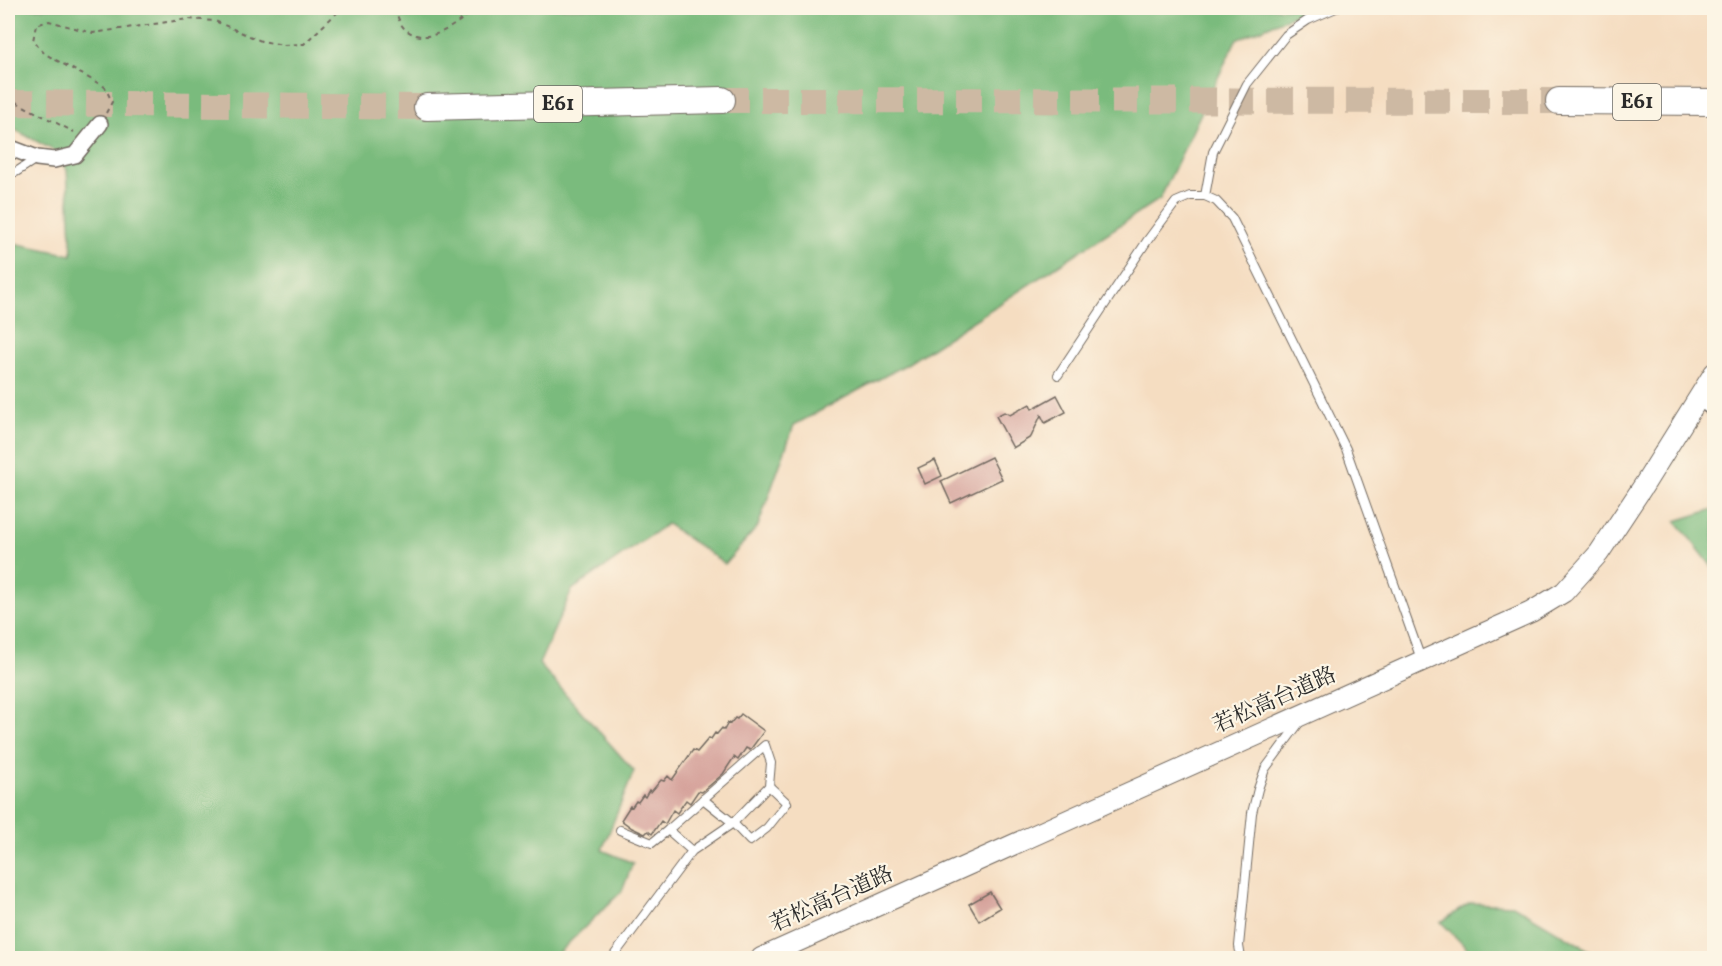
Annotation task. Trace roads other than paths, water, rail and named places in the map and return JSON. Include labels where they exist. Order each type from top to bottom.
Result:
[{"type":"highway","points":[[1602,101],[1714,96]]},
{"type":"highway","name":"E61","points":[[427,107],[722,100]]},
{"type":"highway","name":"E61","points":[[1559,101],[1714,102]]},
{"type":"street","points":[[8,147],[37,158],[54,160],[75,155],[100,124]]},
{"type":"street","name":"若松高台道路","points":[[761,958],[1531,612],[1564,592],[1599,553],[1644,485],[1707,404],[1714,373]]},
{"type":"lane","points":[[1205,196],[1213,152],[1247,84],[1286,35],[1308,20],[1336,8]]},
{"type":"lane","points":[[8,170],[16,172],[37,158]]},
{"type":"lane","points":[[1058,375],[1147,241],[1176,202],[1190,196],[1205,196],[1216,201],[1232,218],[1346,449],[1422,661]]},
{"type":"lane","points":[[1241,958],[1239,946],[1252,813],[1258,789],[1265,769],[1305,714]]},
{"type":"lane","points":[[612,958],[692,851],[733,823],[769,786],[771,763],[765,745],[652,843],[620,830]]},
{"type":"lane","points":[[703,799],[733,823],[750,841],[767,828],[787,802],[769,786]]},
{"type":"lane","points":[[668,830],[692,851]]},
{"type":"tunnel","points":[[722,100],[1559,101]]},
{"type":"tunnel","points":[[8,103],[427,107]]}]
